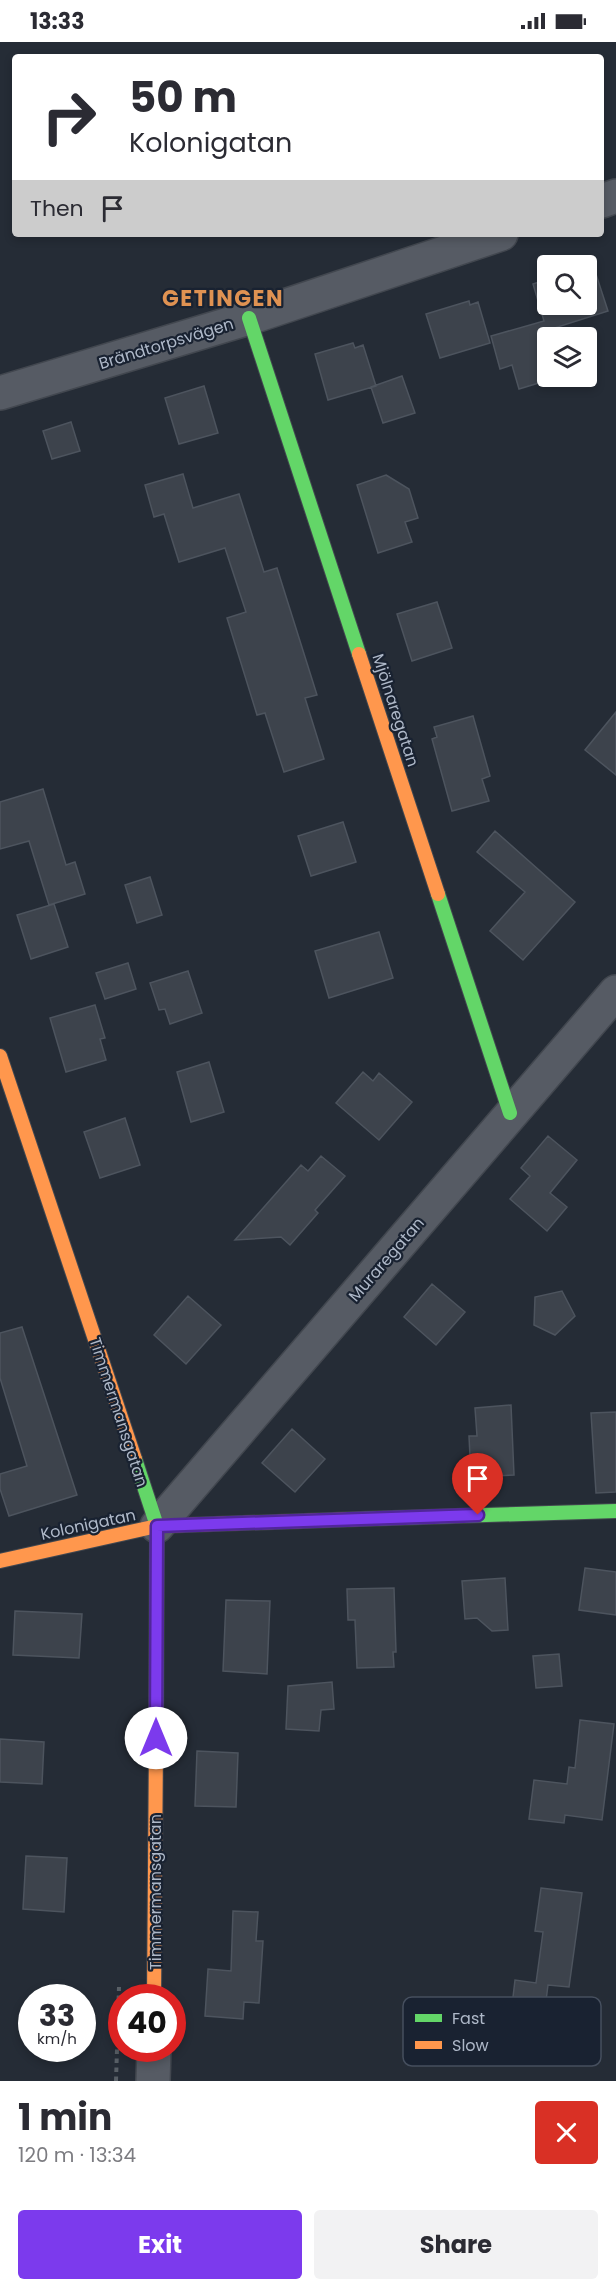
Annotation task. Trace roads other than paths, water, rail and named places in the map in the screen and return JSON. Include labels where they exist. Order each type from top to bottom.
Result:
[{"type":"street","name":"Brändtorpsvägen","points":[[0,393],[249,318],[492,237]]},
{"type":"street","name":"Mjölnaregatan","points":[[249,318],[510,1113]]},
{"type":"street","name":"Muraregatan","points":[[157,1526],[616,992]]},
{"type":"street","name":"Timmermansgatan","points":[[0,1056],[157,1526],[154,1984]]},
{"type":"street","name":"Kolonigatan","points":[[0,1560],[157,1526],[616,1511]]},
{"type":"street","points":[[153,2081],[154,2062]]},
{"type":"district","name":"GETINGEN","points":[[223,298]]}]
